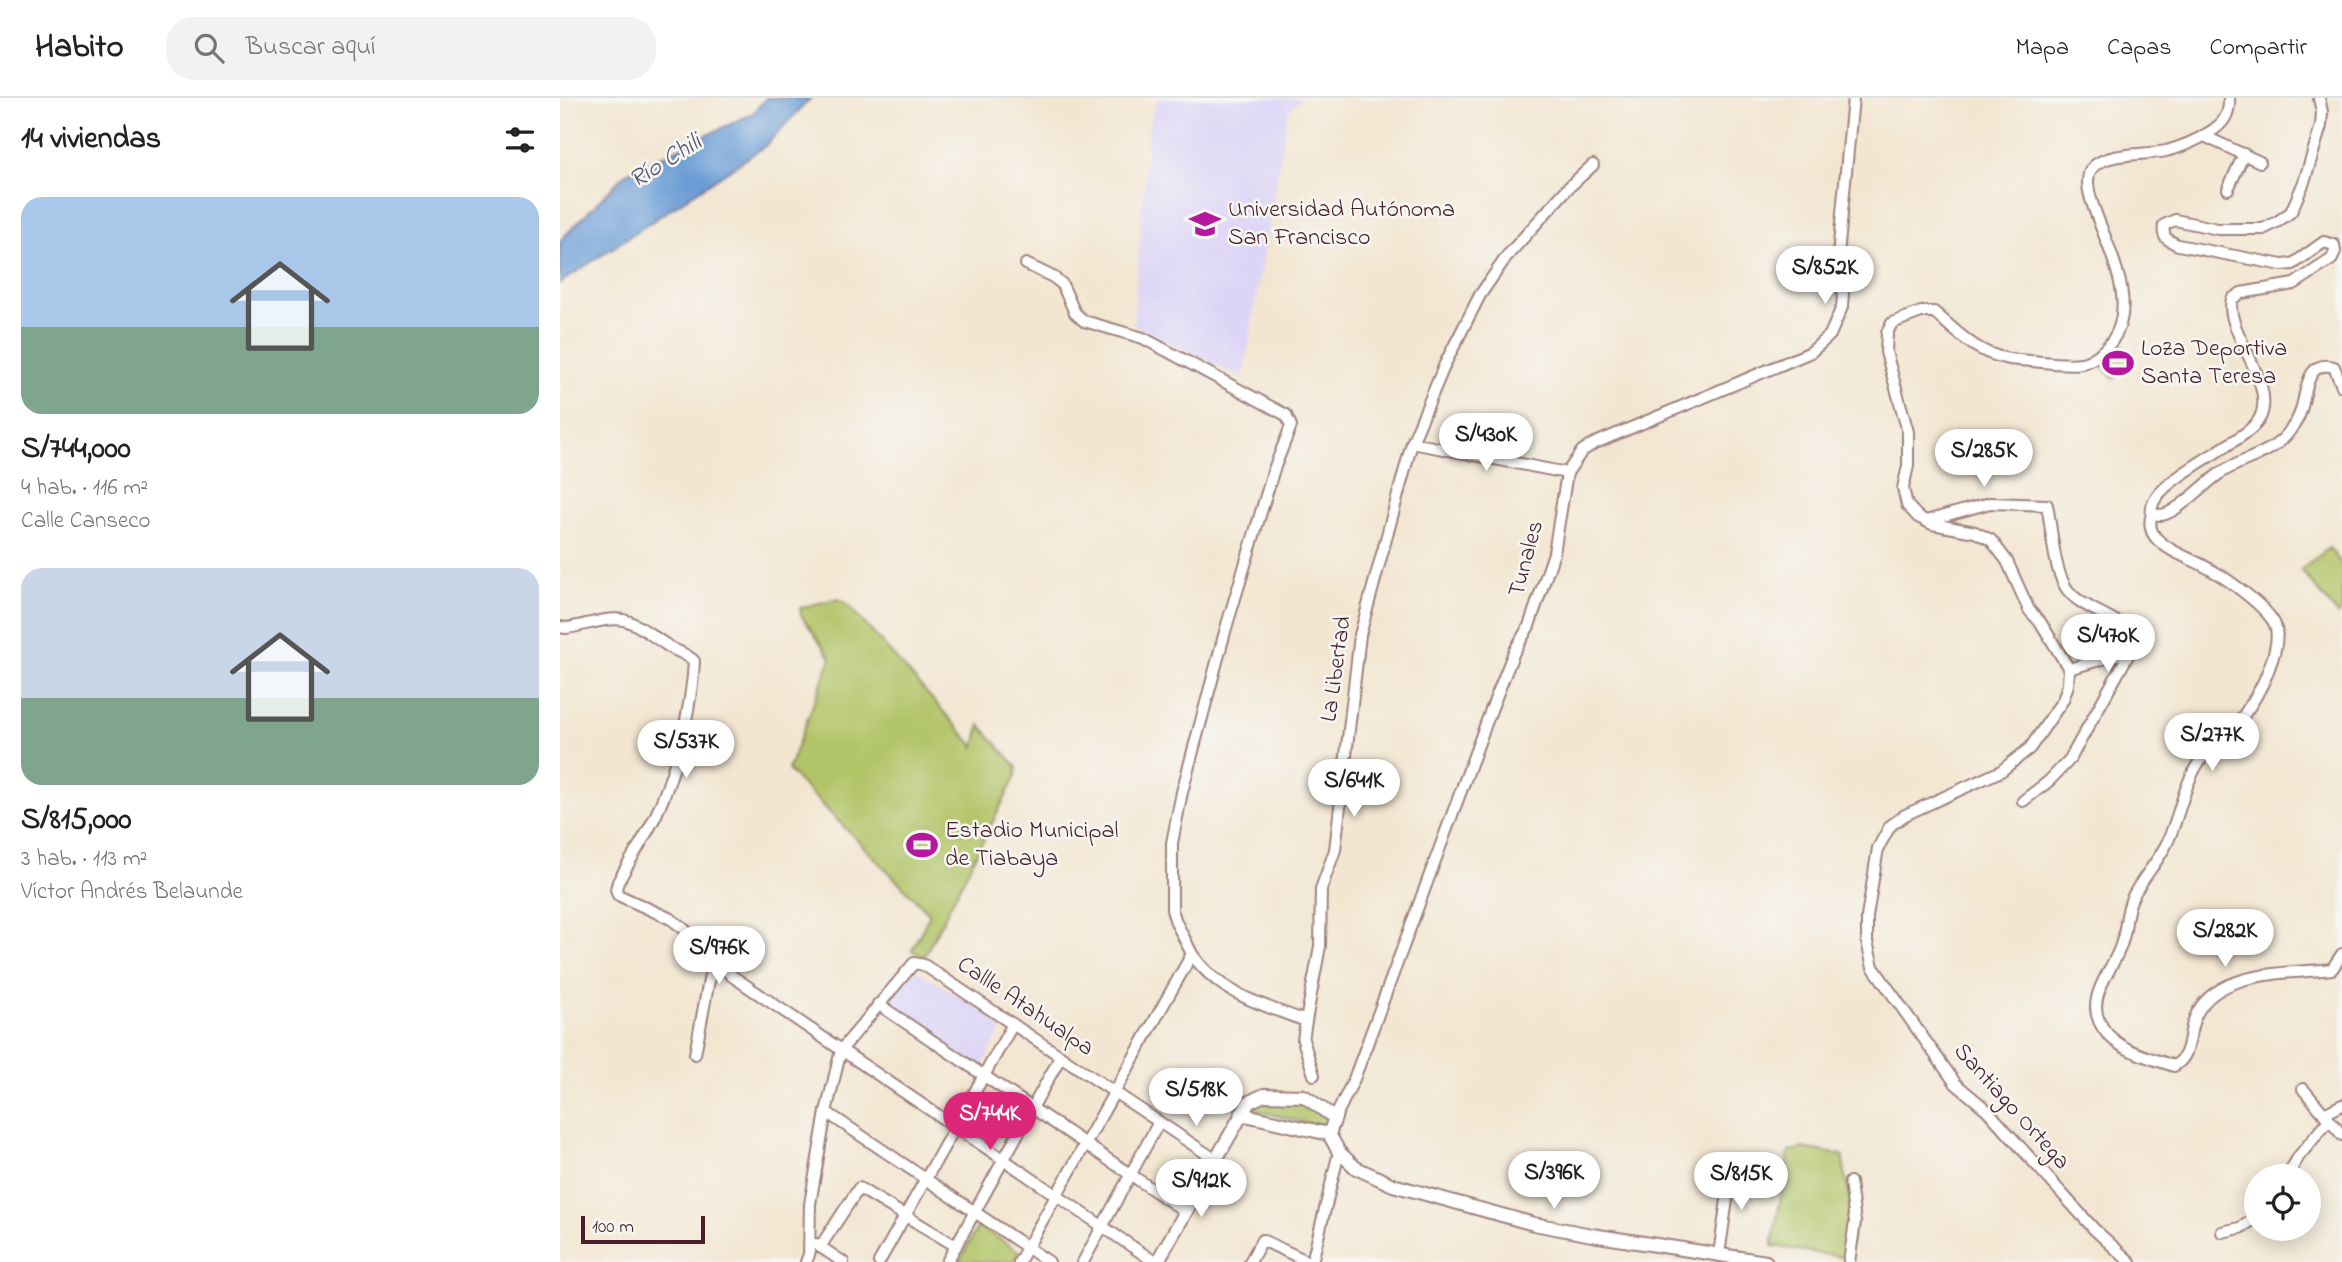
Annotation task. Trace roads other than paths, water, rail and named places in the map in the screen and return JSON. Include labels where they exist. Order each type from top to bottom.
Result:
[{"type":"main road","points":[[1156,1262],[1249,1102],[1264,1095],[1308,1097],[1335,1118],[1329,1134]]},
{"type":"main road","points":[[1241,1114],[1329,1134],[1348,1162],[1365,1174],[1393,1185],[1534,1224],[1766,1262]]},
{"type":"street","points":[[1412,443],[1567,473],[1582,451],[1593,444],[1811,352],[1830,335],[1842,307],[1838,245],[1853,98]]},
{"type":"street","points":[[1926,521],[1990,503],[2047,505],[2059,570],[2066,588],[2129,630],[2138,639],[2140,648],[2069,669],[2041,623],[2029,610],[2007,561],[1991,540],[1975,533],[1926,521],[1907,505],[1903,488],[1908,466],[1908,432],[1886,352],[1887,333],[1892,323],[1921,312],[1934,312],[1979,350],[2006,359],[2080,363],[2104,352],[2118,333],[2122,292],[2113,256],[2090,203],[2088,177],[2093,166],[2109,158],[2164,152],[2204,136],[2222,124],[2228,113],[2229,98]]},
{"type":"street","points":[[2319,98],[2321,126],[2304,182],[2291,212],[2263,229],[2218,229],[2175,220],[2164,225],[2166,240],[2178,245],[2282,265],[2293,264],[2324,242],[2334,245],[2335,251],[2332,259],[2294,284],[2241,293],[2232,299],[2229,308],[2233,322],[2257,374],[2262,407],[2259,420],[2248,431],[2162,490],[2150,506],[2150,525],[2154,537],[2212,570],[2269,614],[2276,626],[2277,641],[2264,681],[2252,704],[2201,760],[2180,801],[2167,842],[2155,866],[2133,895],[2126,912],[2123,939],[2117,958],[2101,985],[2096,1004],[2099,1020],[2110,1038],[2133,1052],[2174,1066],[2182,1061],[2188,1050],[2194,1020],[2208,999],[2222,987],[2244,978],[2332,969],[2342,954]]},
{"type":"street","points":[[2204,136],[2260,162]]},
{"type":"street","points":[[2228,189],[2244,154]]},
{"type":"street","name":"La Libertad","points":[[1314,1075],[1303,1040],[1320,946],[1321,888],[1335,850],[1360,635],[1412,443],[1445,364],[1480,295],[1507,256],[1593,165]]},
{"type":"street","points":[[1026,264],[1062,284],[1075,313],[1084,321],[1143,338],[1286,415],[1291,422],[1226,628],[1182,792],[1172,843],[1171,896],[1176,922],[1192,954],[1208,974],[1237,995],[1306,1021]]},
{"type":"street","points":[[2152,514],[2166,514],[2221,473],[2238,463],[2270,451],[2286,437],[2301,413],[2308,378],[2314,369],[2322,365],[2333,367],[2342,386]]},
{"type":"street","name":"Tunales","points":[[1335,1118],[1354,1079],[1510,664],[1534,613],[1554,553],[1567,473]]},
{"type":"street","points":[[560,626],[566,628],[623,619],[694,662],[685,721],[668,784],[656,816],[618,882],[618,895],[671,919],[732,976],[1156,1262]]},
{"type":"street","points":[[2023,802],[2070,759],[2131,650]]},
{"type":"street","name":"Santiago Ortega","points":[[2069,669],[2063,700],[2030,748],[2001,771],[1905,815],[1890,826],[1878,848],[1867,917],[1867,942],[1874,967],[1956,1084],[1987,1110],[2094,1229],[2130,1262]]},
{"type":"street","points":[[1019,1262],[1192,954]]},
{"type":"street","points":[[695,1054],[713,958]]},
{"type":"street","name":"Callle Atahualpa","points":[[878,1004],[914,963],[924,965],[1216,1160]]},
{"type":"street","points":[[806,1262],[809,1255],[810,1204],[826,1112],[841,1050],[878,1004],[1186,1212]]},
{"type":"street","points":[[879,1262],[1013,1024]]},
{"type":"street","points":[[947,1262],[1061,1056]]},
{"type":"street","points":[[2303,1089],[2342,1135]]},
{"type":"street","points":[[2294,1164],[2326,1117],[2342,1105]]},
{"type":"street","points":[[826,1112],[1049,1262]]},
{"type":"street","points":[[1083,1262],[1159,1122]]},
{"type":"street","points":[[1250,1262],[1262,1240],[1311,1262],[1339,1152]]},
{"type":"street","points":[[1719,1254],[1732,1166]]},
{"type":"street","points":[[1849,1262],[1855,1222],[1850,1182]]},
{"type":"street","points":[[820,1247],[859,1188],[956,1246]]},
{"type":"street","points":[[2222,1232],[2244,1225]]},
{"type":"street","points":[[809,1240],[843,1262]]},
{"type":"water","name":"Río Chili","points":[[766,98],[811,98],[765,146],[560,283],[560,241],[626,173],[752,114]]},
{"type":"place","name":"Universidad Autónoma San Francisco","points":[[1205,224]]},
{"type":"place","name":"Loza Deportiva Santa Teresa","points":[[2118,363]]},
{"type":"place","name":"Estadio Municipal de Tiabaya","points":[[922,845]]}]
